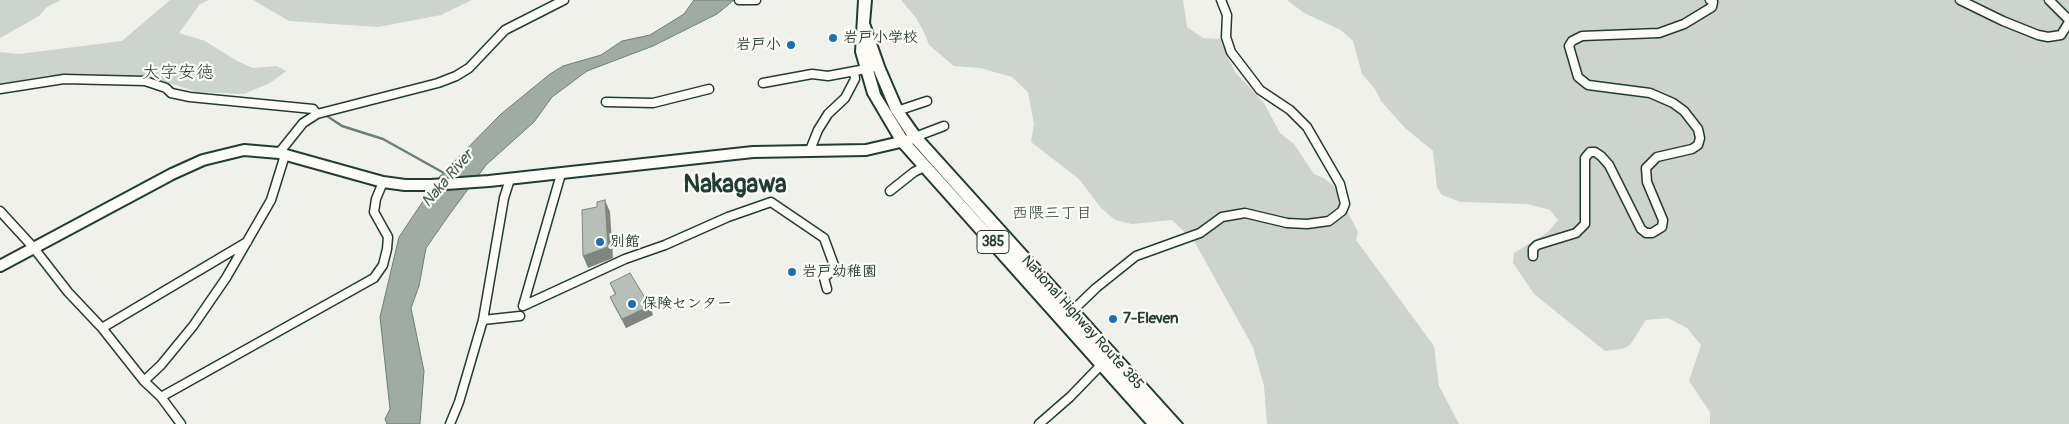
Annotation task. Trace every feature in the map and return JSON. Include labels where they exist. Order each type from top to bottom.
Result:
[{"type":"highway","name":"National Highway Route 385","points":[[865,0],[861,35],[862,52],[874,94],[909,140],[964,190],[1066,315],[1102,364],[1157,424]]},
{"type":"highway","name":"National Highway Route 385","points":[[866,69],[897,111],[909,140],[924,167],[1174,424]]},
{"type":"street","points":[[144,381],[161,365],[194,326],[216,294],[271,200],[282,154],[303,123],[317,114],[438,83],[456,76],[469,68],[505,30],[564,0]]},
{"type":"street","points":[[741,1],[756,0]]},
{"type":"street","points":[[1066,315],[1136,256],[1200,233],[1222,217],[1246,213],[1287,223],[1308,224],[1330,221],[1342,211],[1345,204],[1340,184],[1307,127],[1290,110],[1260,90],[1231,52],[1226,37],[1227,15],[1221,0]]},
{"type":"street","points":[[1533,256],[1533,249],[1537,245],[1576,233],[1585,224],[1585,158],[1590,152],[1595,152],[1601,156],[1609,165],[1641,229],[1646,233],[1652,233],[1662,227],[1663,220],[1647,182],[1646,168],[1656,157],[1692,149],[1698,145],[1700,138],[1698,128],[1684,111],[1661,97],[1641,91],[1594,87],[1583,82],[1578,77],[1569,46],[1572,41],[1582,36],[1658,33],[1684,24],[1712,7],[1713,2],[1710,0]]},
{"type":"street","points":[[1960,0],[2003,21],[2048,37],[2061,35],[2069,21],[2049,0]]},
{"type":"street","points":[[763,83],[812,74],[828,76],[866,69]]},
{"type":"street","points":[[810,150],[818,130],[828,114],[845,98],[855,79],[866,69]]},
{"type":"street","points":[[0,89],[64,80],[145,81],[161,85],[171,93],[190,97],[313,108],[317,114]]},
{"type":"street","points":[[606,102],[653,103],[709,89]]},
{"type":"street","points":[[897,111],[927,101]]},
{"type":"street","points":[[0,266],[33,247],[203,160],[244,150],[282,154],[383,182],[405,186],[489,182],[745,152],[866,150],[909,140],[944,126]]},
{"type":"street","points":[[890,191],[914,172],[924,167]]},
{"type":"street","points":[[561,174],[523,306],[624,259],[665,245],[728,217],[772,202],[824,238],[835,268],[824,278],[827,289]]},
{"type":"street","points":[[450,424],[459,402],[483,320],[499,223],[510,179]]},
{"type":"street","points":[[161,397],[374,278],[383,265],[387,249],[388,237],[374,212],[376,199],[383,182]]},
{"type":"street","points":[[0,211],[33,247],[68,292],[102,328],[144,381],[161,397],[181,424]]},
{"type":"street","points":[[102,328],[248,242]]},
{"type":"street","points":[[483,320],[520,316]]},
{"type":"street","points":[[1039,424],[1070,397],[1102,364]]},
{"type":"shaded area","points":[[0,0],[61,0],[47,7],[39,16],[0,38]]},
{"type":"shaded area","points":[[170,0],[209,0],[200,4],[179,33],[205,41],[237,61],[253,68],[277,66],[286,71],[270,83],[244,94],[197,92],[170,83],[119,82],[49,75],[0,84],[0,52],[19,54],[122,41]]},
{"type":"shaded area","points":[[253,0],[472,0],[441,15],[378,27],[289,21]]},
{"type":"shaded area","points":[[901,0],[1183,0],[1187,27],[1203,38],[1220,39],[1235,72],[1264,103],[1280,133],[1294,144],[1314,174],[1324,178],[1334,186],[1358,232],[1356,240],[1434,346],[1439,386],[1459,424],[1267,424],[1264,386],[1253,347],[1194,241],[1172,220],[1132,224],[1115,220],[1101,208],[1079,179],[1031,142],[1034,124],[1028,92],[1012,77],[980,68],[954,66],[929,45],[916,18]]},
{"type":"shaded area","points":[[1287,0],[2069,0],[2069,424],[1710,424],[1710,412],[1689,381],[1701,345],[1687,328],[1668,318],[1646,320],[1630,345],[1622,349],[1605,351],[1534,294],[1513,263],[1514,253],[1548,232],[1558,220],[1550,210],[1527,204],[1461,202],[1442,195],[1437,188],[1433,151],[1405,128],[1381,101],[1375,89],[1362,74],[1353,41],[1341,30],[1304,13]]},
{"type":"water","name":"Naka River","points":[[694,0],[734,0],[717,14],[653,46],[587,71],[552,97],[534,122],[486,165],[449,215],[426,248],[419,286],[411,308],[424,371],[420,424],[387,424],[385,419],[390,409],[380,317],[399,237],[440,176],[501,114],[550,74],[563,66],[601,55],[622,41],[650,35],[684,14]]},
{"type":"building","points":[[605,200],[608,247],[583,256],[582,210],[597,207],[597,202]]},
{"type":"building","name":"保険センター","points":[[630,273],[650,306],[622,319],[610,297],[616,294],[610,283]]},
{"type":"waterway","points":[[158,82],[180,92]]},
{"type":"waterway","name":"Naka River","points":[[327,116],[342,126],[383,139],[444,173]]},
{"type":"place","name":"岩戸小学校","points":[[833,38]]},
{"type":"place","name":"岩戸小","points":[[791,45]]},
{"type":"place","name":"別館","points":[[600,242]]},
{"type":"place","name":"岩戸幼稚園","points":[[792,272]]},
{"type":"place","name":"保険センター","points":[[632,304]]},
{"type":"place","name":"7-Eleven","points":[[1113,319]]},
{"type":"district","name":"大字安徳","points":[[178,73]]},
{"type":"district","name":"Nakagawa","points":[[735,186]]},
{"type":"district","name":"西隈三丁目","points":[[1052,214]]}]
